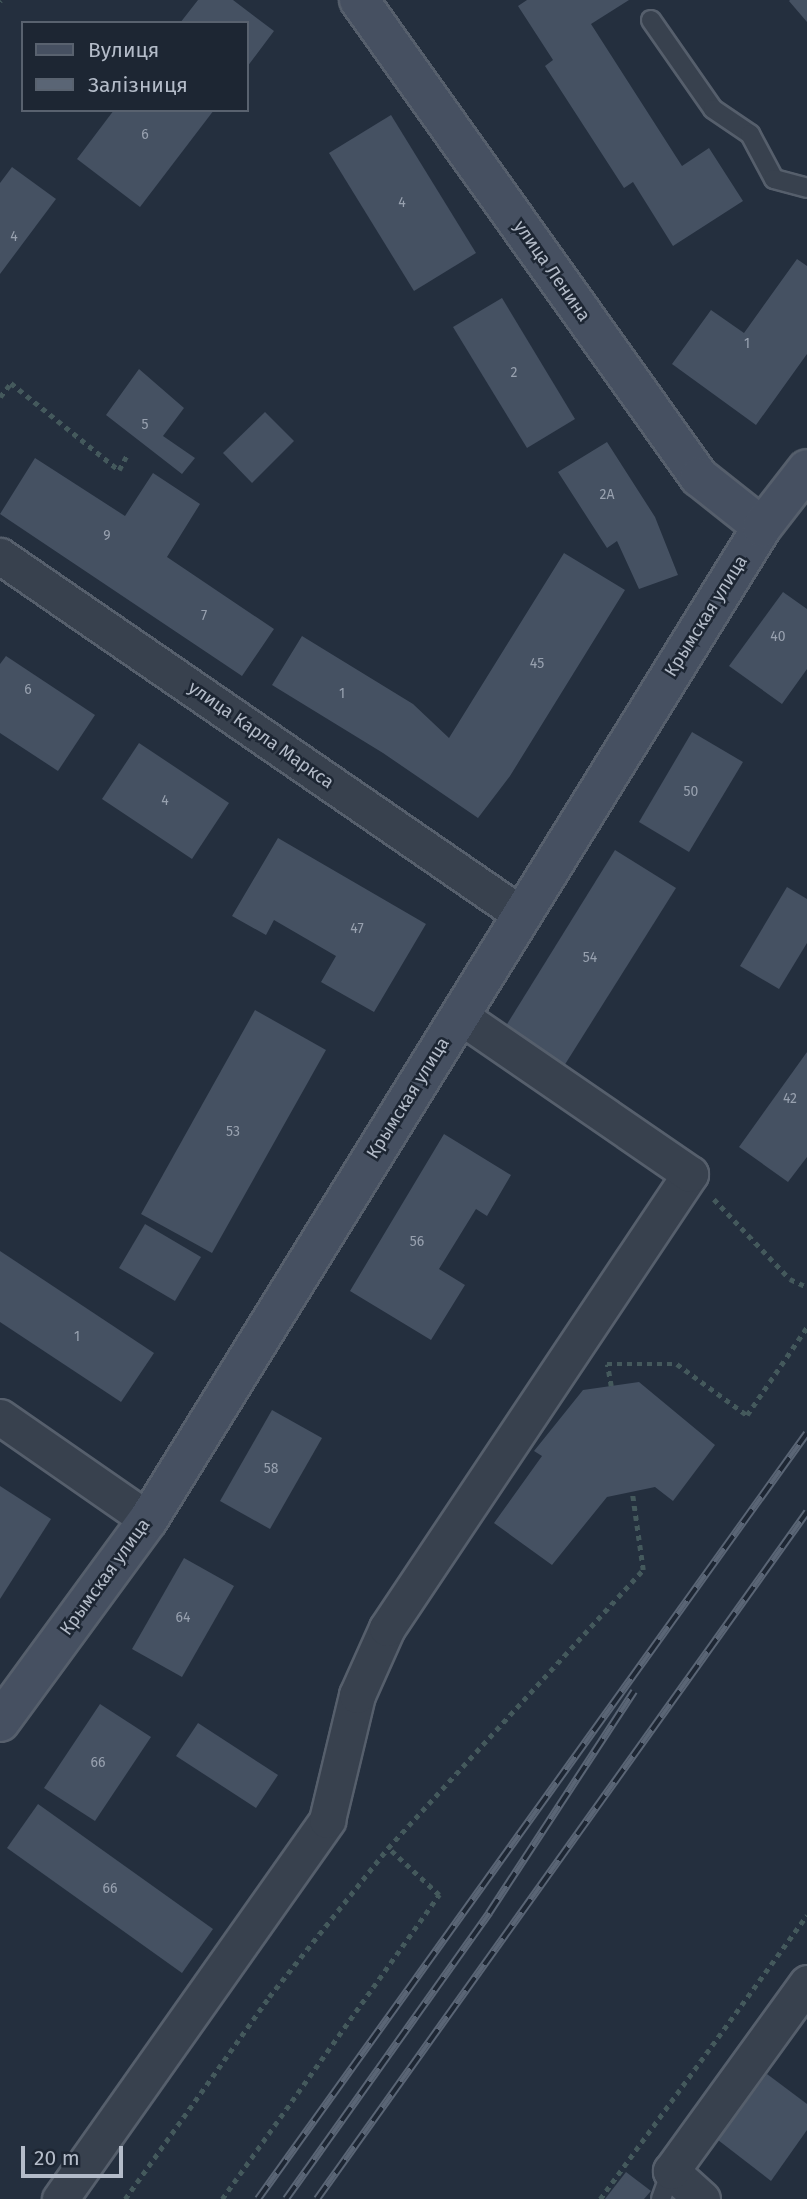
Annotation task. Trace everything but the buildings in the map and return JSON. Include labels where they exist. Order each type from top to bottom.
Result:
[{"type":"main road","name":"улица Ленина","points":[[359,0],[699,477],[762,527]]},
{"type":"main road","name":"Крымская улица","points":[[0,1722],[148,1520],[762,527],[807,468]]},
{"type":"street","name":"улица Карла Маркса","points":[[0,556],[522,915]]},
{"type":"street","points":[[60,2199],[327,1821],[357,1695],[387,1629],[690,1174],[459,1015]]},
{"type":"street","points":[[0,1417],[148,1520]]},
{"type":"street","points":[[702,2199],[666,2185],[807,1983]]},
{"type":"lane","points":[[652,20],[713,109],[750,134],[774,179],[807,188]]},
{"type":"path","points":[[0,397],[11,383],[119,470],[128,453]]},
{"type":"path","points":[[690,1174],[790,1279],[807,1287]]},
{"type":"path","points":[[611,1386],[607,1364],[677,1364],[747,1415],[807,1327]]},
{"type":"path","points":[[125,2199],[269,1997],[388,1848],[643,1570],[632,1492]]},
{"type":"path","points":[[222,2199],[439,1895],[388,1848]]},
{"type":"path","points":[[600,2199],[807,1915]]},
{"type":"railway","points":[[258,2199],[807,1433]]},
{"type":"railway","points":[[317,2199],[807,1512]]},
{"type":"railway","points":[[286,2199],[489,1913],[634,1691]]}]
